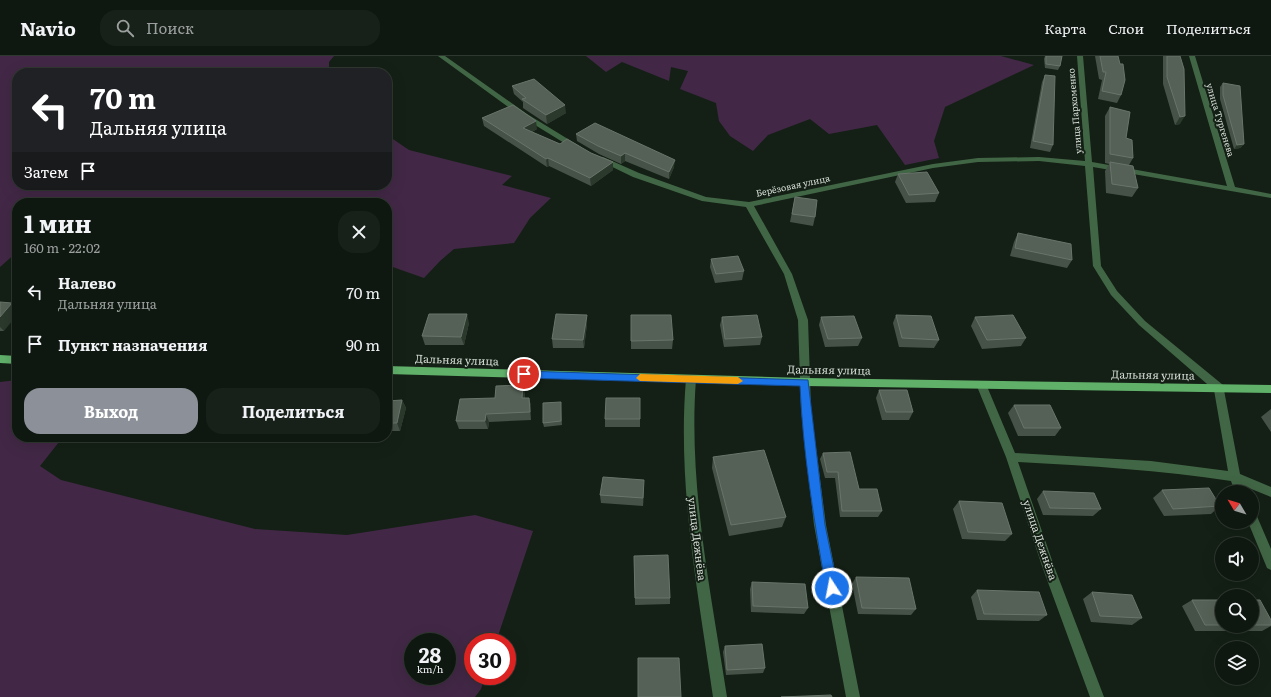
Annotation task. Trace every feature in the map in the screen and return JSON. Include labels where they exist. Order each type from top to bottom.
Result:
[{"type":"main road","points":[[0,359],[12,360]]},
{"type":"main road","name":"Дальняя улица","points":[[392,370],[805,382],[1271,388]]},
{"type":"street","points":[[441,56],[547,130],[581,149]]},
{"type":"street","name":"улица Пархоменко","points":[[1080,56],[1097,266],[1114,293],[1142,323],[1219,388]]},
{"type":"street","name":"улица Тургенева","points":[[1192,56],[1232,189]]},
{"type":"street","name":"Берёзовая улица","points":[[595,157],[636,176],[705,199],[749,205],[812,193],[933,166],[978,160],[1039,159],[1089,164],[1271,196]]},
{"type":"street","points":[[749,205],[788,274],[803,320],[806,409],[820,525],[853,697]]},
{"type":"street","name":"улица Дежнёва","points":[[691,379],[689,403],[692,505],[720,697]]},
{"type":"street","name":"улица Дежнёва","points":[[981,384],[1011,456],[1048,566],[1097,697]]},
{"type":"street","points":[[1219,388],[1235,477],[1239,485]]},
{"type":"street","points":[[1011,456],[1150,465],[1235,477],[1271,492]]},
{"type":"street","points":[[1257,529],[1271,564]]},
{"type":"shaded area","points":[[0,56],[334,56],[329,62],[329,68],[12,68],[12,190],[392,190],[392,138],[409,150],[512,176],[502,185],[551,198],[530,218],[514,243],[454,249],[424,278],[392,267],[392,198],[12,198],[12,256],[0,267]]},
{"type":"shaded area","points":[[586,56],[1001,56],[1034,65],[945,107],[934,141],[939,158],[905,165],[877,125],[829,134],[810,119],[768,135],[753,151],[730,136],[719,121],[716,103],[680,89],[688,71],[671,67],[669,81],[622,62],[606,72]]},
{"type":"shaded area","points":[[12,381],[12,442],[59,442],[40,466],[61,480],[255,529],[347,535],[475,515],[533,531],[499,633],[464,633],[464,685],[482,685],[475,697],[0,697],[0,382]]},
{"type":"building","points":[[1046,56],[1062,56],[1060,66],[1046,64]]},
{"type":"building","points":[[1100,56],[1118,56],[1120,64],[1123,64],[1125,80],[1121,95],[1102,91],[1106,72],[1103,72]]},
{"type":"building","points":[[1167,56],[1180,56],[1184,69],[1185,116],[1180,117],[1167,77]]},
{"type":"building","points":[[1045,75],[1055,76],[1053,145],[1033,141]]},
{"type":"building","points":[[534,79],[565,105],[546,115],[522,99],[526,98],[512,86]]},
{"type":"building","points":[[1223,83],[1240,86],[1244,144],[1237,145],[1223,95]]},
{"type":"building","points":[[513,105],[536,121],[523,128],[560,144],[567,139],[591,153],[613,162],[590,178],[548,158],[546,159],[482,118]]},
{"type":"building","points":[[1110,107],[1130,112],[1126,138],[1132,140],[1133,158],[1110,154]]},
{"type":"building","points":[[595,123],[675,160],[669,172],[625,153],[621,156],[576,134]]},
{"type":"building","points":[[1110,162],[1133,166],[1138,188],[1112,184]]},
{"type":"building","points":[[927,172],[939,193],[909,195],[898,174]]},
{"type":"building","points":[[795,197],[817,200],[815,217],[792,214]]},
{"type":"building","points":[[1018,233],[1071,244],[1072,260],[1015,248]]},
{"type":"building","points":[[738,256],[744,271],[716,274],[711,259]]},
{"type":"building","points":[[0,302],[12,303],[0,317]]},
{"type":"building","points":[[429,314],[467,314],[461,337],[422,336]]},
{"type":"building","points":[[556,314],[587,315],[583,340],[552,339]]},
{"type":"building","points":[[631,315],[671,315],[673,340],[631,341]]},
{"type":"building","points":[[757,315],[762,337],[725,339],[722,317]]},
{"type":"building","points":[[896,315],[931,316],[939,340],[902,338]]},
{"type":"building","points":[[1013,315],[1026,338],[987,340],[975,317]]},
{"type":"building","points":[[854,316],[862,338],[828,339],[821,317]]},
{"type":"building","points":[[523,385],[522,398],[529,398],[530,412],[486,414],[485,421],[456,421],[460,399],[495,398],[496,386]]},
{"type":"building","points":[[879,390],[907,390],[913,412],[886,412]]},
{"type":"building","points":[[606,398],[640,398],[640,419],[605,419]]},
{"type":"building","points":[[402,400],[397,423],[392,423],[392,401]]},
{"type":"building","points":[[561,402],[561,421],[543,423],[543,403]]},
{"type":"building","points":[[1014,405],[1050,405],[1061,428],[1024,428]]},
{"type":"building","points":[[764,450],[786,517],[731,525],[713,457]]},
{"type":"building","points":[[850,452],[859,489],[877,489],[882,511],[842,511],[838,472],[827,472],[823,453]]},
{"type":"building","points":[[603,477],[644,480],[643,498],[600,495]]},
{"type":"building","points":[[1209,488],[1215,498],[1215,506],[1173,509],[1162,490]]},
{"type":"building","points":[[1043,491],[1094,493],[1101,509],[1050,508]]},
{"type":"building","points":[[959,501],[1002,503],[1012,534],[968,532]]},
{"type":"building","points":[[668,555],[670,598],[635,598],[634,556]]},
{"type":"building","points":[[856,577],[909,578],[916,609],[862,608]]},
{"type":"building","points":[[752,582],[805,584],[808,608],[753,606]]},
{"type":"building","points":[[977,590],[1039,592],[1047,615],[984,614]]},
{"type":"building","points":[[1092,592],[1132,595],[1142,618],[1100,616]]},
{"type":"building","points":[[1192,600],[1215,600],[1215,625],[1205,625]]},
{"type":"building","points":[[1259,600],[1271,620],[1271,625],[1259,625]]},
{"type":"building","points":[[762,644],[765,668],[727,670],[725,646]]},
{"type":"building","points":[[638,658],[679,658],[681,697],[638,697]]},
{"type":"building","points":[[831,695],[832,697],[781,697]]},
{"type":"slow traffic","points":[[640,378],[738,381]]},
{"type":"route","points":[[524,374],[805,382],[806,409],[820,525],[832,588]]}]
